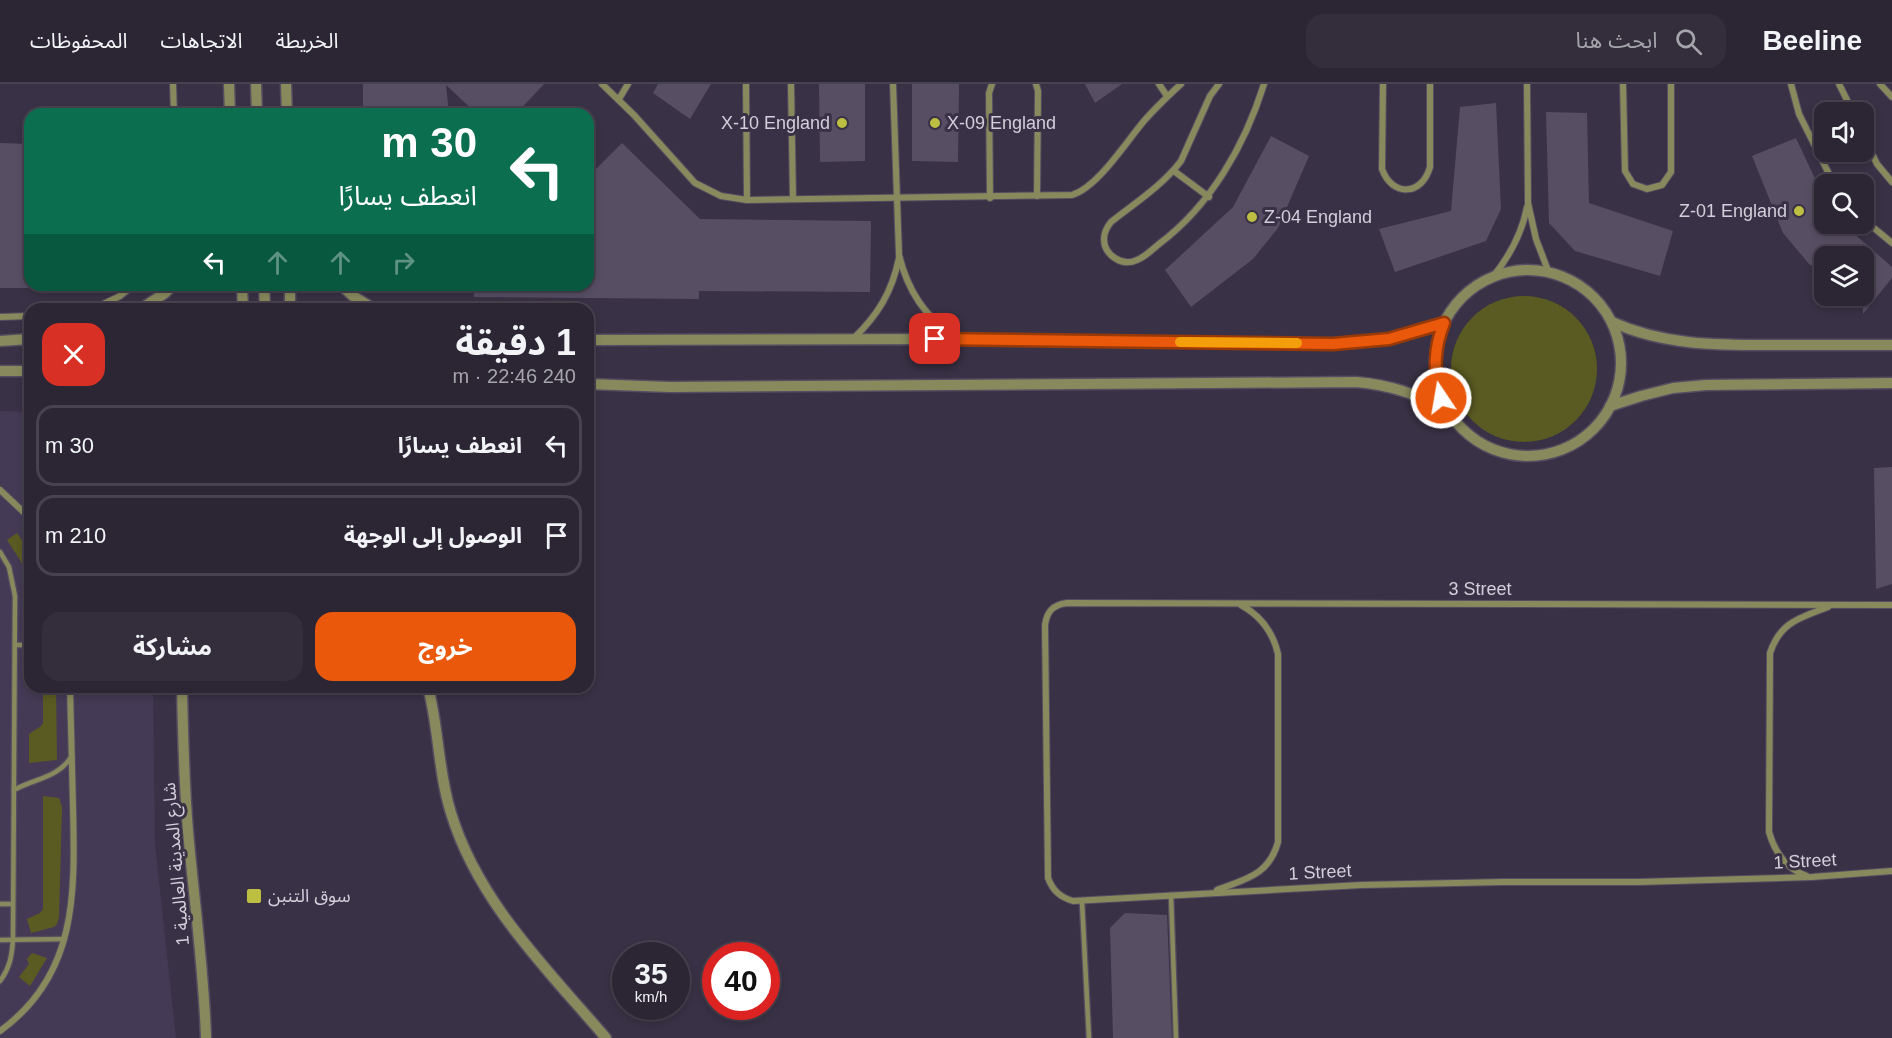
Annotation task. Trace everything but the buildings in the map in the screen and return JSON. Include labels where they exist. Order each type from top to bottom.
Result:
[{"type":"street","points":[[173,84],[174,108]]},
{"type":"street","points":[[229,84],[230,108]]},
{"type":"street","points":[[256,84],[257,108]]},
{"type":"street","points":[[286,84],[288,108]]},
{"type":"street","points":[[602,84],[619,99],[695,183],[721,196],[747,200],[1072,195],[1092,184],[1145,119],[1181,84]]},
{"type":"street","points":[[619,99],[628,84]]},
{"type":"street","points":[[746,84],[747,200]]},
{"type":"street","points":[[791,84],[794,199]]},
{"type":"street","points":[[851,340],[865,327],[886,297],[894,280],[899,255],[893,84]]},
{"type":"street","points":[[990,198],[989,93],[992,84]]},
{"type":"street","points":[[1036,84],[1038,91],[1037,196]]},
{"type":"street","points":[[1159,84],[1167,96]]},
{"type":"street","points":[[1219,84],[1210,96],[1174,171],[1111,222],[1105,230],[1106,248],[1118,260],[1128,262],[1137,260],[1179,228],[1209,196],[1251,120],[1264,84]]},
{"type":"street","points":[[1383,84],[1382,169],[1390,184],[1407,189],[1415,188],[1423,183],[1430,167],[1430,84]]},
{"type":"street","points":[[1527,84],[1528,204],[1536,239],[1549,273]]},
{"type":"street","points":[[1623,84],[1624,171],[1633,184],[1647,189],[1662,185],[1671,172],[1671,84]]},
{"type":"street","points":[[1791,84],[1800,114],[1829,174]]},
{"type":"street","points":[[1839,84],[1848,102]]},
{"type":"street","points":[[1880,84],[1891,93]]},
{"type":"street","points":[[1874,158],[1892,182]]},
{"type":"street","points":[[1174,171],[1209,196]]},
{"type":"street","points":[[1492,278],[1509,256],[1528,204]]},
{"type":"street","points":[[1874,228],[1892,243]]},
{"type":"street","points":[[899,255],[904,276],[917,300],[935,321],[957,339]]},
{"type":"street","points":[[1520,271],[1549,273],[1581,287],[1599,303],[1612,322],[1620,346],[1619,383],[1610,406],[1590,432],[1576,442],[1562,450],[1529,456],[1505,453],[1482,444],[1456,423],[1437,385],[1436,347],[1450,313],[1464,296],[1482,283],[1520,271]]},
{"type":"street","points":[[105,303],[126,291]]},
{"type":"street","points":[[149,303],[166,291]]},
{"type":"street","points":[[348,291],[364,303]]},
{"type":"street","points":[[0,317],[24,316]]},
{"type":"street","points":[[1612,322],[1628,330],[1653,337],[1705,345],[1892,345]]},
{"type":"street","points":[[594,340],[957,339],[1333,344],[1389,339],[1444,323]]},
{"type":"street","points":[[0,340],[24,339]]},
{"type":"street","points":[[5,371],[24,371]]},
{"type":"street","points":[[5,371],[24,375]]},
{"type":"street","points":[[594,384],[682,387],[1356,382],[1399,389],[1447,409]]},
{"type":"street","points":[[1610,406],[1673,388],[1706,385],[1892,383]]},
{"type":"street","points":[[0,490],[24,512]]},
{"type":"street","name":"3 Street","points":[[1067,603],[1892,605]]},
{"type":"street","name":"1 Street","points":[[1067,603],[1058,604],[1051,609],[1045,625],[1047,869],[1051,886],[1064,899],[1082,902],[1211,892],[1361,885],[1638,882],[1812,877],[1892,871]]},
{"type":"street","points":[[1211,892],[1253,877],[1270,862],[1278,842],[1278,654],[1265,623],[1238,603]]},
{"type":"street","points":[[1812,877],[1788,866],[1776,851],[1768,832],[1770,653],[1778,634],[1785,627],[1793,621],[1832,605]]},
{"type":"street","points":[[0,1031],[36,996],[57,959],[72,905],[75,870],[70,693]]},
{"type":"street","name":"شارع المدينة العالمية 1","points":[[182,693],[185,794],[201,954],[206,1038]]},
{"type":"street","points":[[429,693],[445,792],[451,815],[469,860],[507,921],[606,1038]]},
{"type":"lane","points":[[0,552],[9,567],[14,589],[15,645],[13,939],[12,958],[0,981]]},
{"type":"lane","points":[[15,645],[24,645]]},
{"type":"lane","points":[[14,790],[58,772],[72,756]]},
{"type":"lane","points":[[1171,895],[1176,1038]]},
{"type":"lane","points":[[1082,902],[1089,1038]]},
{"type":"lane","points":[[0,904],[13,904]]},
{"type":"lane","points":[[0,940],[64,939]]},
{"type":"shaded area","points":[[1524,296],[1538,297],[1552,302],[1565,308],[1576,317],[1585,328],[1591,341],[1596,355],[1596,383],[1591,397],[1585,410],[1576,421],[1565,430],[1552,436],[1538,441],[1524,442],[1510,441],[1496,436],[1483,430],[1472,421],[1463,410],[1457,397],[1452,383],[1451,369],[1452,355],[1457,341],[1463,328],[1472,317],[1483,308],[1496,302],[1510,297]]},
{"type":"shaded area","points":[[0,411],[24,412],[24,693],[153,693],[155,844],[176,1038],[0,1038]]},
{"type":"shaded area","points":[[17,533],[24,543],[24,568],[20,560],[7,540]]},
{"type":"shaded area","points":[[43,693],[56,693],[57,760],[29,763],[29,734],[43,723]]},
{"type":"shaded area","points":[[43,796],[59,798],[62,807],[59,917],[54,927],[31,933],[27,919],[40,913],[43,909]]},
{"type":"shaded area","points":[[32,953],[47,958],[30,986],[19,977],[29,964],[27,959]]},
{"type":"slow traffic","points":[[1180,342],[1297,343]]},
{"type":"place","name":"X-10 England","points":[[842,123]]},
{"type":"place","name":"X-09 England","points":[[935,123]]},
{"type":"place","name":"Z-01 England","points":[[1799,211]]},
{"type":"place","name":"Z-04 England","points":[[1252,217]]},
{"type":"place","name":"سوق التنبن","points":[[254,896]]},
{"type":"route","points":[[935,339],[1333,344],[1389,339],[1444,323],[1436,347],[1435,360],[1435,373],[1441,398]]}]
